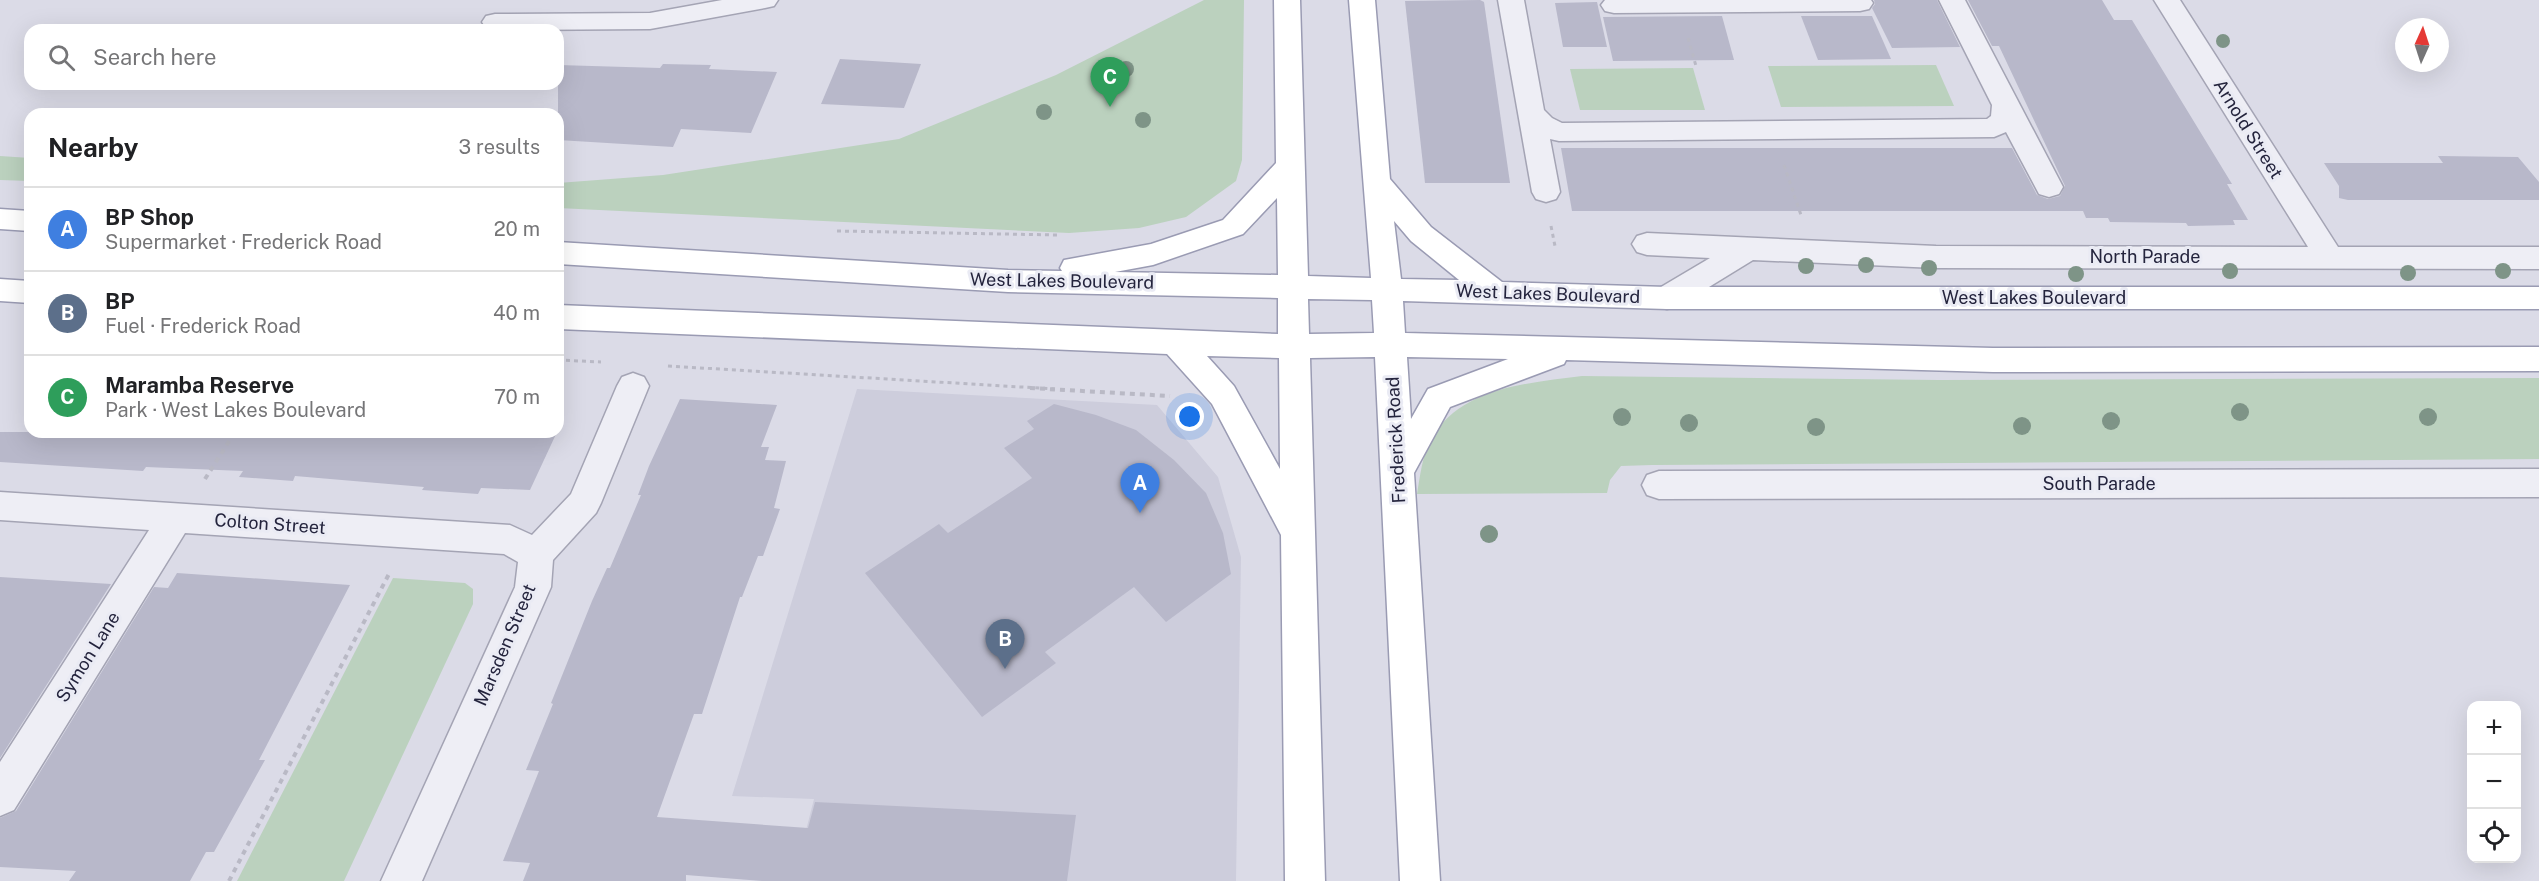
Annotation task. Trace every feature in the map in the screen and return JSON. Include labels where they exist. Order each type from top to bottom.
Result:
[{"type":"main road","points":[[1287,0],[1305,881]]},
{"type":"main road","name":"Frederick Road","points":[[1362,0],[1387,289],[1420,881]]},
{"type":"main road","points":[[1008,281],[1153,254],[1233,227],[1290,166]]},
{"type":"main road","points":[[1376,181],[1421,234],[1495,292]]},
{"type":"main road","points":[[0,219],[24,220]]},
{"type":"main road","name":"West Lakes Boulevard","points":[[564,253],[1008,281],[1667,298],[2539,298]]},
{"type":"main road","points":[[0,290],[24,292]]},
{"type":"main road","points":[[564,317],[1294,346],[1571,348],[1993,360],[2539,359]]},
{"type":"main road","points":[[1176,343],[1223,395],[1298,534]]},
{"type":"main road","points":[[1398,471],[1439,398],[1571,348]]},
{"type":"street","points":[[495,21],[650,21],[765,0]]},
{"type":"street","points":[[1511,0],[1546,192]]},
{"type":"street","points":[[1952,0],[2049,188]]},
{"type":"street","name":"Arnold Street","points":[[2167,0],[2330,258]]},
{"type":"street","points":[[1614,5],[1687,2],[1860,3]]},
{"type":"street","points":[[1531,113],[1542,125],[1558,132],[1994,128],[2004,119],[2006,105]]},
{"type":"street","name":"North Parade","points":[[1647,244],[1936,257],[2539,258]]},
{"type":"street","points":[[1667,298],[1751,247]]},
{"type":"street","points":[[536,555],[584,503],[645,376]]},
{"type":"street","name":"South Parade","points":[[1659,485],[2539,483]]},
{"type":"street","name":"Colton Street","points":[[0,506],[510,540],[536,555]]},
{"type":"street","name":"Symon Lane","points":[[0,797],[176,518]]},
{"type":"street","name":"Marsden Street","points":[[401,881],[533,587],[536,555]]},
{"type":"path","points":[[1784,164],[1804,225]]},
{"type":"path","points":[[828,230],[1059,235]]},
{"type":"path","points":[[564,360],[602,362]]},
{"type":"path","points":[[645,376],[1180,396]]},
{"type":"path","points":[[203,482],[231,438]]},
{"type":"path","points":[[228,881],[390,572]]},
{"type":"shaded area","points":[[857,389],[1157,405],[1218,477],[1241,557],[1236,881],[793,881],[814,799],[732,796]]},
{"type":"green space","points":[[1204,0],[1244,0],[1242,160],[1236,181],[1186,217],[1139,228],[1069,233],[564,208],[564,183],[663,175],[899,139],[1056,75]]},
{"type":"green space","points":[[1936,65],[1954,106],[1781,107],[1768,66]]},
{"type":"green space","points":[[1693,68],[1705,110],[1580,110],[1570,69]]},
{"type":"green space","points":[[0,156],[24,158],[24,181],[0,180]]},
{"type":"green space","points":[[1582,376],[1939,380],[2539,378],[2539,459],[1652,465],[1621,466],[1610,480],[1607,493],[1417,494],[1427,447],[1443,423],[1459,409],[1477,399],[1518,385]]},
{"type":"green space","points":[[393,578],[465,583],[473,589],[473,604],[344,881],[237,881]]},
{"type":"building","points":[[1480,0],[1484,2],[1510,183],[1425,183],[1405,1]]},
{"type":"building","points":[[1874,0],[1937,0],[1960,47],[1892,48],[1872,8],[1875,4]]},
{"type":"building","points":[[1968,0],[2102,0],[2114,20],[2132,20],[2232,184],[2227,184],[2248,220],[2233,220],[2235,225],[2188,226],[2186,223],[2110,222],[2108,218],[2086,218],[2083,211],[1572,211],[1561,148],[2012,148],[2037,195],[2048,199],[2060,196],[2065,186],[1999,46],[1992,46]]},
{"type":"building","points":[[1597,2],[1607,47],[1563,47],[1555,3]]},
{"type":"building","points":[[1722,16],[1734,60],[1613,61],[1603,17]]},
{"type":"building","points":[[1801,16],[1872,16],[1891,59],[1818,60]]},
{"type":"building","points":[[840,59],[921,64],[904,108],[821,104]]},
{"type":"building","points":[[663,64],[711,65],[709,69],[777,72],[751,133],[681,129],[673,147],[564,140],[564,108],[558,108],[558,90],[564,90],[564,65],[660,68]]},
{"type":"building","points":[[2438,156],[2518,157],[2539,182],[2539,200],[2348,200],[2339,198],[2339,186],[2324,163],[2443,163]]},
{"type":"building","points":[[680,399],[777,405],[761,447],[769,447],[765,460],[786,461],[774,508],[780,509],[763,556],[758,556],[742,597],[740,597],[702,714],[694,714],[657,817],[808,828],[815,802],[1076,815],[1067,881],[762,881],[686,875],[686,881],[523,881],[530,863],[503,861],[539,771],[526,770],[553,704],[551,703],[592,601],[607,568],[610,568],[641,495],[638,495],[649,466]]},
{"type":"building","points":[[1054,404],[1096,415],[1136,430],[1174,460],[1206,493],[1223,533],[1231,574],[1166,622],[1134,587],[1045,652],[1056,663],[982,717],[865,573],[939,524],[948,533],[1032,478],[1004,448],[1034,429],[1027,421]]},
{"type":"building","points":[[0,432],[24,432],[24,438],[554,438],[530,490],[481,488],[478,494],[295,476],[293,481],[239,477],[243,471],[146,467],[143,471],[0,462]]},
{"type":"building","points":[[177,573],[350,585],[259,760],[265,760],[214,852],[206,852],[190,881],[69,881],[76,871],[0,867],[0,818],[16,811],[154,587],[168,588]]},
{"type":"building","points":[[0,577],[111,584],[0,758]]},
{"type":"place","name":"Maramba Reserve","points":[[1110,107]]},
{"type":"place","name":"BP Shop","points":[[1140,513]]},
{"type":"place","name":"BP","points":[[1005,669]]}]
